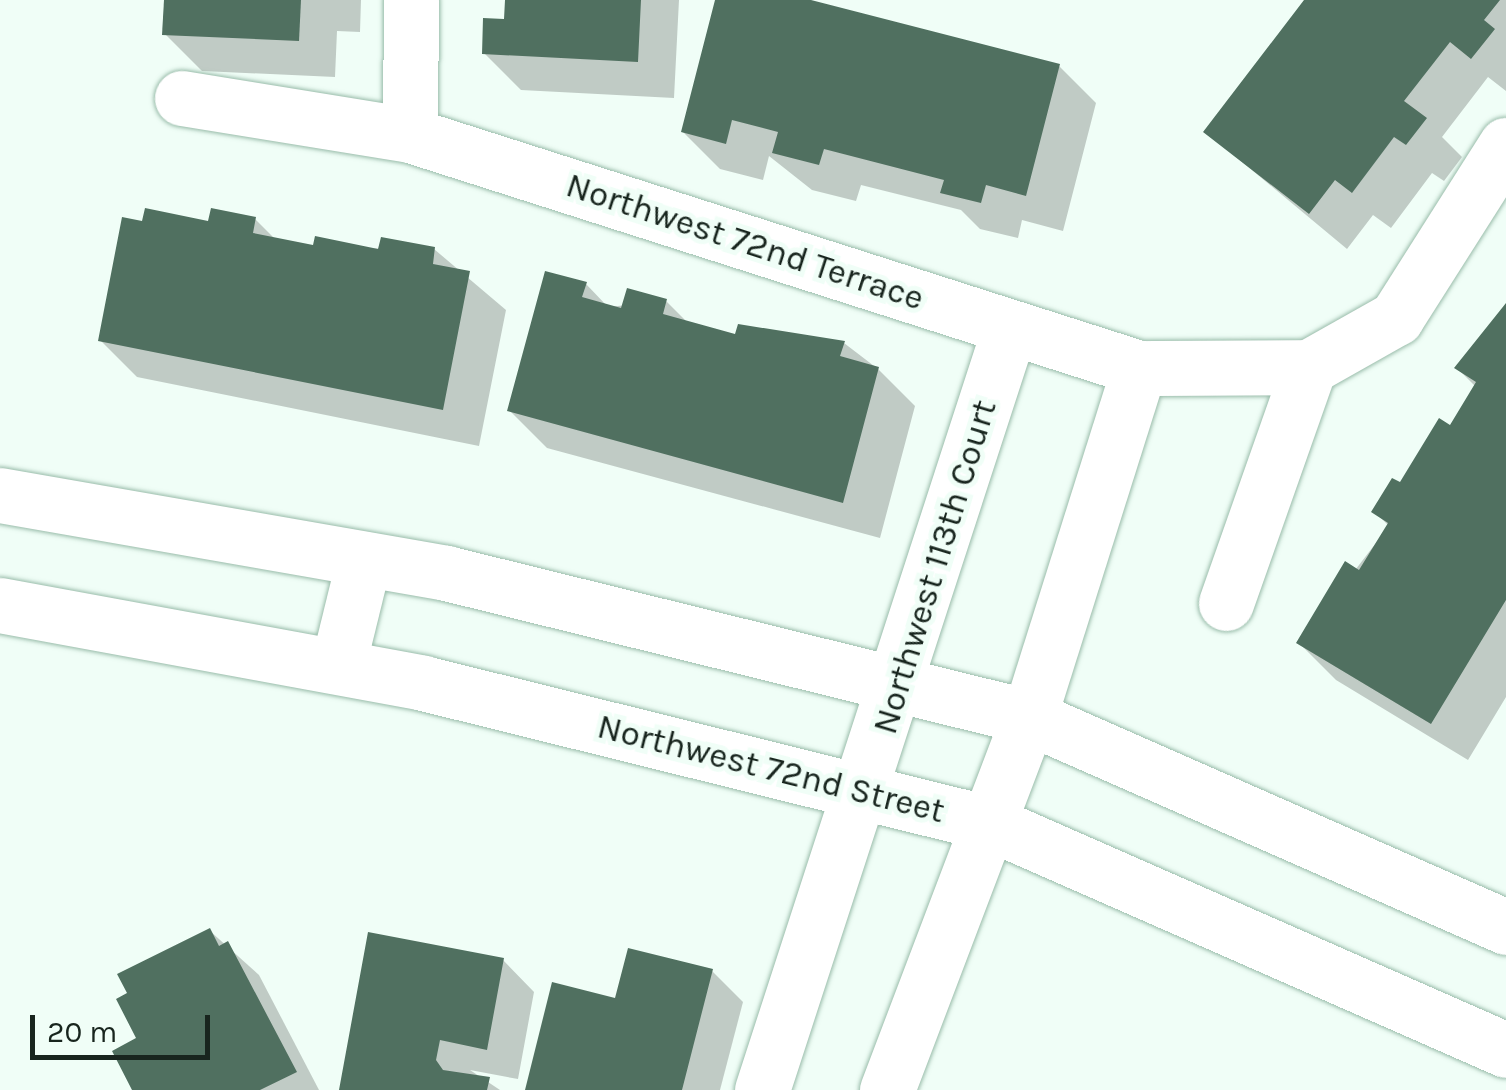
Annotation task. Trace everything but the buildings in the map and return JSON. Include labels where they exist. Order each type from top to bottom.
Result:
[{"type":"street","points":[[410,0],[410,135]]},
{"type":"street","name":"Northwest 72nd Terrace","points":[[182,98],[410,135],[1139,368],[1309,367]]},
{"type":"street","points":[[1226,603],[1309,367],[1396,318],[1506,146]]},
{"type":"street","name":"Northwest 113th Court","points":[[762,1090],[864,795],[1010,327]]},
{"type":"street","points":[[887,1090],[992,824],[1139,368]]},
{"type":"street","points":[[0,495],[364,559],[899,683],[1029,717],[1506,926]]},
{"type":"street","points":[[338,665],[364,559]]},
{"type":"street","name":"Northwest 72nd Street","points":[[0,605],[338,665],[992,824],[1506,1050]]}]
